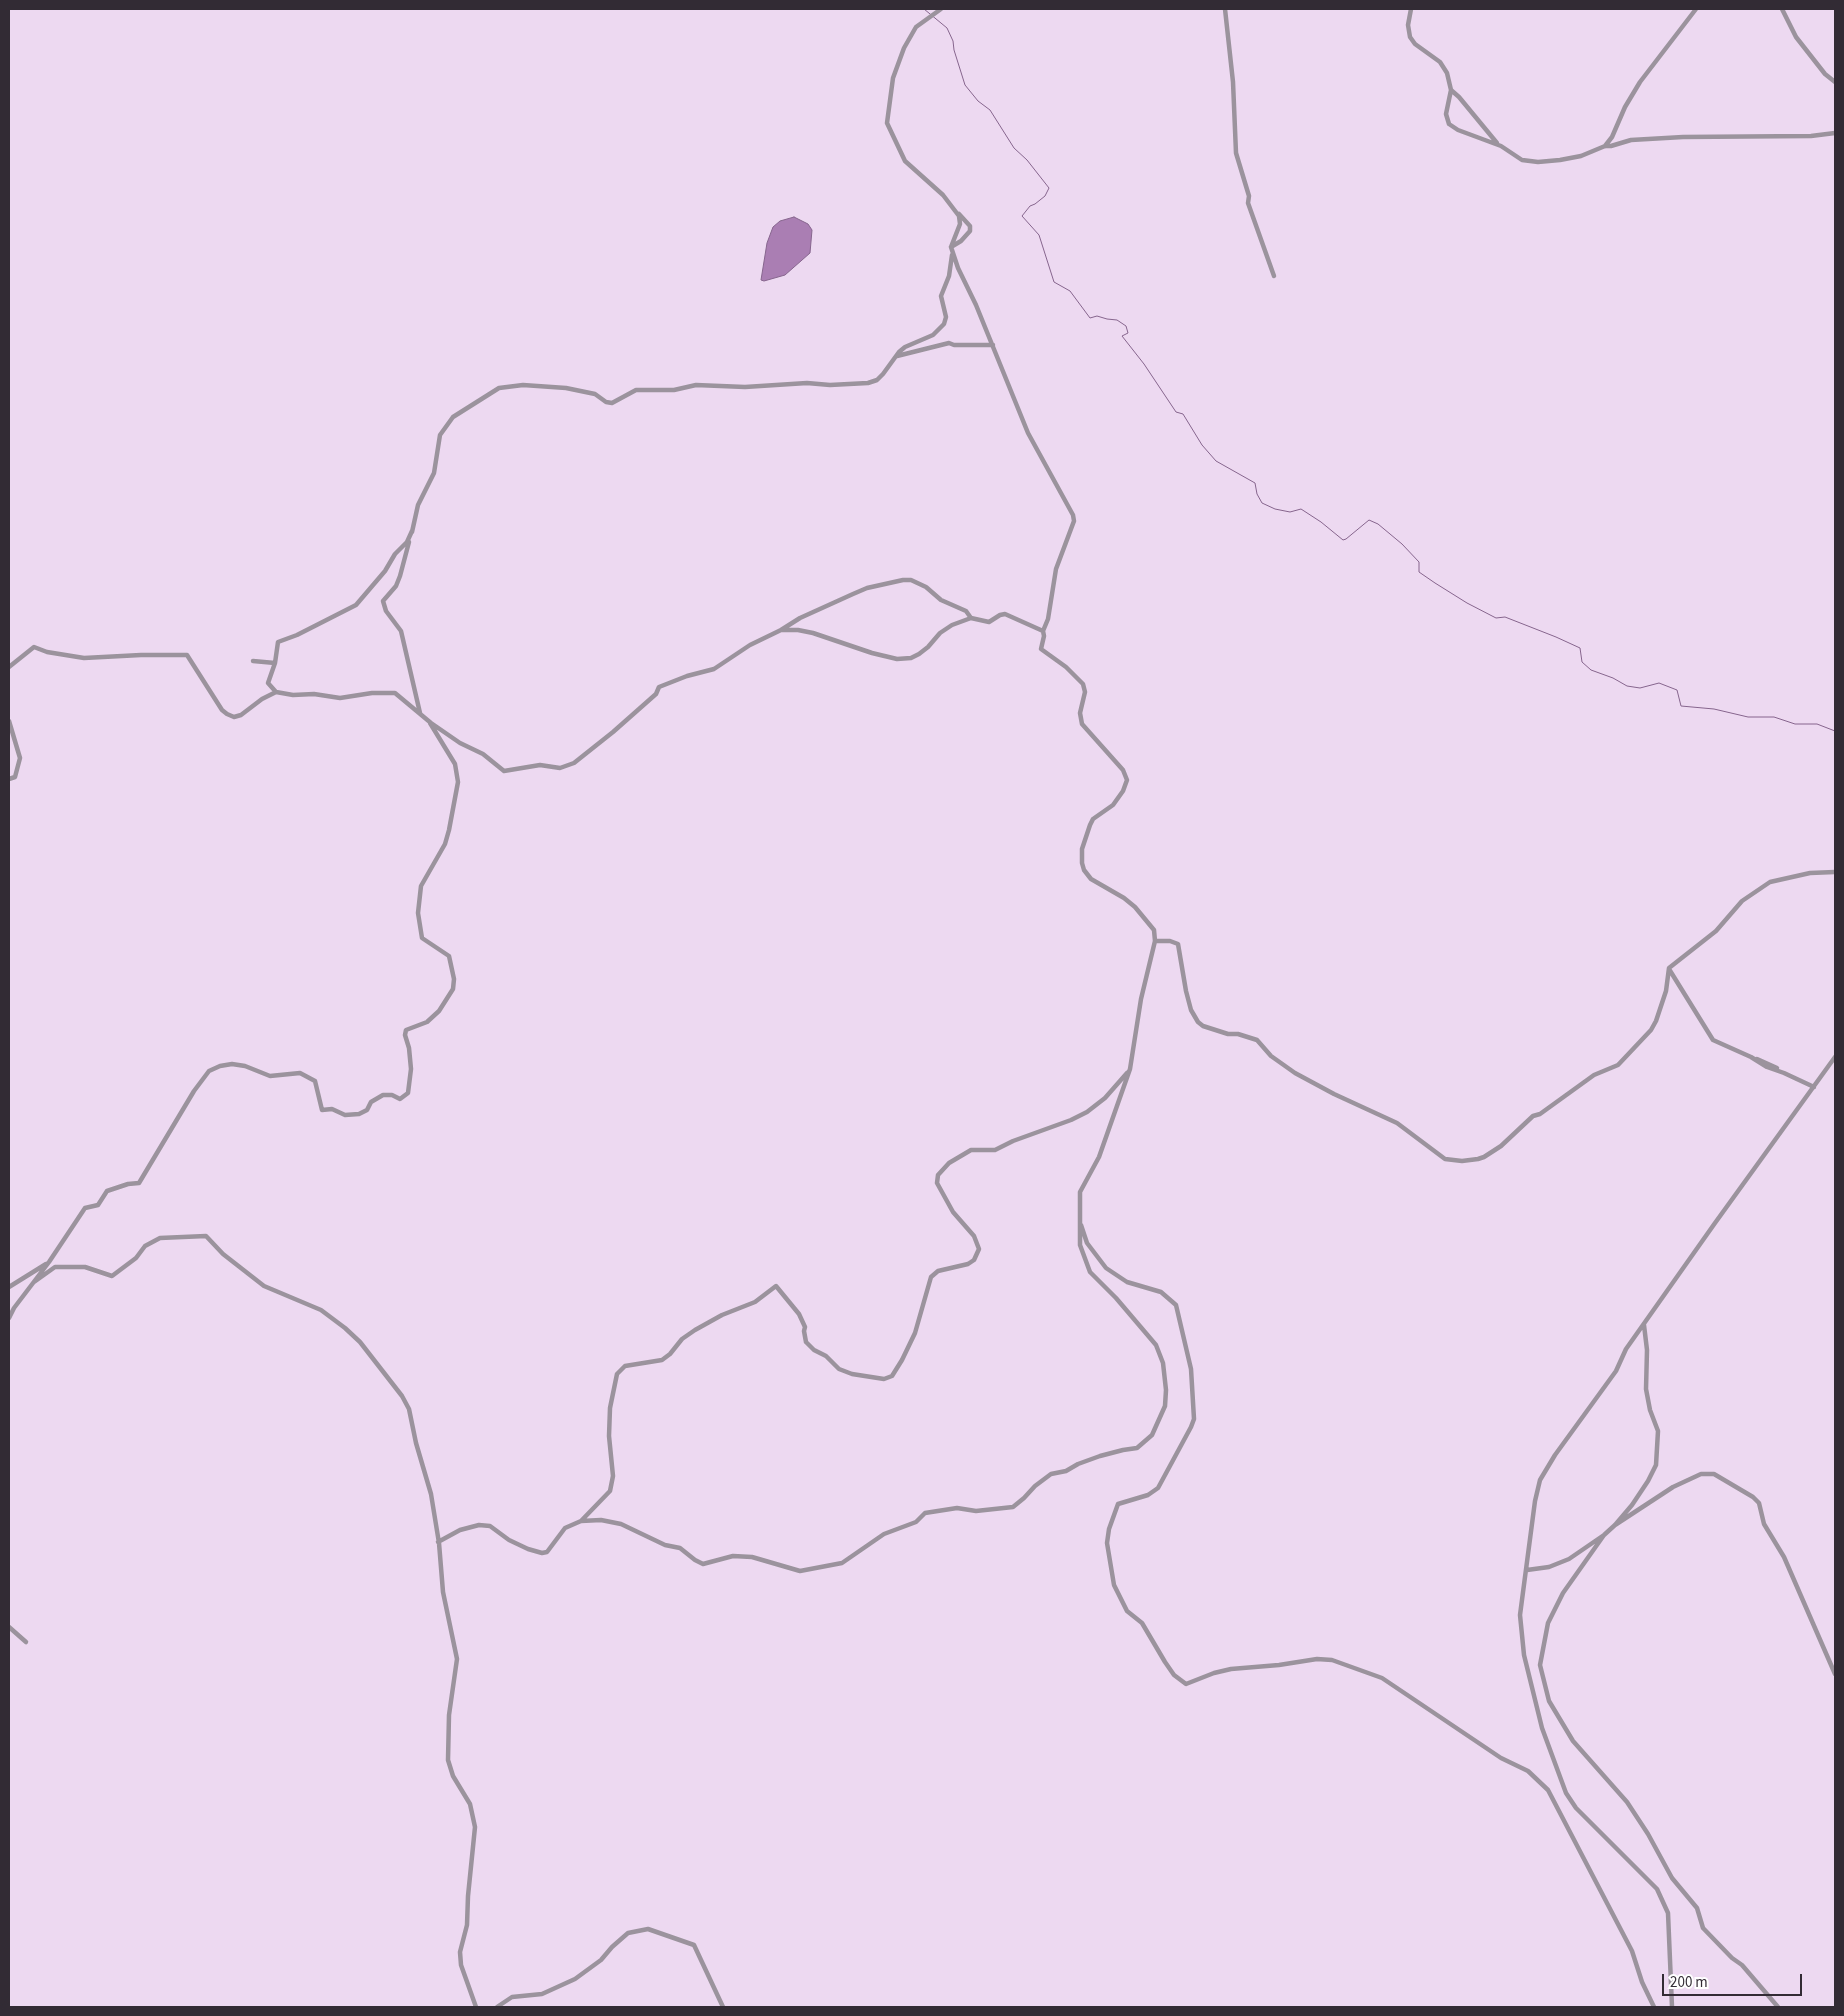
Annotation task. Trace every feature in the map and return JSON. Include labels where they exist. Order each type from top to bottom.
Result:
[{"type":"street","points":[[941,9],[916,27],[901,54],[892,83],[887,123],[905,161],[936,188],[970,226],[970,231],[951,248]]},
{"type":"street","points":[[1225,9],[1233,82],[1236,153],[1249,196],[1248,202],[1274,276]]},
{"type":"street","points":[[1411,9],[1408,25],[1410,37],[1415,44],[1443,66],[1450,80],[1451,90],[1446,114],[1449,124],[1458,130],[1501,146]]},
{"type":"street","points":[[1605,146],[1612,137],[1625,107],[1640,82],[1696,9]]},
{"type":"street","points":[[1782,9],[1796,37],[1825,74],[1835,82]]},
{"type":"street","points":[[1451,90],[1501,146],[1518,159],[1538,162],[1576,157],[1605,146],[1631,140],[1805,136],[1835,133]]},
{"type":"street","points":[[420,714],[401,631],[386,611],[383,600],[396,586],[400,576],[418,505],[434,473],[440,435],[453,417],[499,388],[523,385],[566,388],[595,394],[606,402],[612,403],[636,390],[674,390],[696,385],[745,387],[807,383],[856,384],[877,380],[905,347],[933,335],[944,324],[946,317],[941,296],[950,276],[951,248],[960,222],[956,211]]},
{"type":"street","points":[[581,1520],[601,1520],[621,1524],[665,1544],[680,1548],[703,1564],[733,1556],[752,1557],[800,1571],[842,1563],[884,1534],[916,1522],[925,1513],[957,1508],[976,1510],[1012,1507],[1024,1498],[1034,1486],[1051,1474],[1066,1471],[1078,1464],[1100,1456],[1137,1448],[1152,1435],[1164,1406],[1166,1390],[1163,1363],[1156,1345],[1116,1298],[1090,1272],[1080,1245],[1080,1192],[1099,1156],[1130,1070],[1141,998],[1155,941],[1154,930],[1135,906],[1091,879],[1084,870],[1082,863],[1082,849],[1090,825],[1096,816],[1113,806],[1124,788],[1127,777],[1122,768],[1082,724],[1080,707],[1085,687],[1066,667],[1042,651],[1043,631],[1048,619],[1051,591],[1059,556],[1074,521],[1074,515],[1028,433],[976,304],[958,268],[951,248]]},
{"type":"street","points":[[897,356],[949,343],[954,345],[993,345]]},
{"type":"street","points":[[412,531],[407,542],[395,554],[385,571],[356,605],[297,636],[278,642],[275,663],[267,680],[276,692],[293,695],[314,694],[340,698],[391,692],[402,697],[420,714],[460,743],[483,754],[504,771],[540,765],[553,768],[565,767],[583,757],[614,732],[652,697],[659,690],[659,687],[687,676],[714,669],[750,645],[781,630],[800,618],[867,588],[911,580],[926,587],[941,600],[966,611],[971,618]]},
{"type":"street","points":[[781,630],[798,630],[813,633],[872,653],[897,659],[911,658],[919,654],[947,628],[971,618],[988,622],[1000,614],[1005,614],[1043,631]]},
{"type":"street","points":[[9,667],[34,647],[47,652],[84,658],[187,655],[222,710],[234,717],[241,715],[262,699],[276,692]]},
{"type":"street","points":[[253,661],[275,663]]},
{"type":"street","points":[[9,721],[20,758],[15,777],[9,779]]},
{"type":"street","points":[[9,1318],[14,1308],[49,1262],[85,1208],[98,1204],[107,1191],[128,1184],[139,1184],[194,1091],[209,1071],[220,1066],[232,1064],[245,1066],[270,1076],[300,1073],[315,1081],[322,1110],[332,1109],[345,1115],[359,1114],[367,1110],[371,1102],[383,1095],[400,1099],[408,1093],[411,1069],[409,1048],[405,1035],[406,1030],[427,1022],[439,1011],[453,989],[454,979],[449,956],[422,938],[418,913],[421,886],[445,844],[450,830],[458,782],[455,764],[430,721]]},
{"type":"street","points":[[1155,941],[1170,941],[1178,944],[1186,991],[1193,1015],[1200,1024],[1228,1034],[1238,1034],[1257,1040],[1271,1056],[1295,1073],[1328,1092],[1397,1123],[1442,1157],[1452,1161],[1484,1158],[1501,1146],[1533,1116],[1540,1114],[1594,1074],[1618,1065],[1651,1030],[1666,992],[1669,968],[1716,931],[1742,901],[1770,882],[1810,873],[1835,872]]},
{"type":"street","points":[[1669,968],[1710,1037],[1715,1042],[1814,1087]]},
{"type":"street","points":[[1672,2007],[1668,1913],[1665,1905],[1657,1889],[1647,1878],[1576,1808],[1566,1793],[1542,1728],[1521,1637],[1520,1615],[1535,1501],[1540,1480],[1555,1455],[1616,1371],[1626,1349],[1710,1229],[1835,1057]]},
{"type":"street","points":[[438,1542],[460,1530],[479,1525],[490,1526],[509,1540],[528,1549],[542,1553],[547,1552],[565,1528],[581,1520],[610,1491],[613,1476],[609,1436],[610,1408],[617,1374],[625,1366],[662,1360],[670,1354],[682,1339],[695,1330],[722,1315],[755,1302],[776,1286],[798,1314],[805,1327],[806,1342],[814,1350],[826,1356],[839,1369],[852,1374],[884,1379],[892,1376],[915,1333],[931,1277],[938,1271],[968,1264],[974,1260],[979,1249],[974,1236],[953,1212],[937,1183],[938,1174],[949,1163],[971,1150],[995,1150],[1087,1112],[1105,1098],[1130,1070]]},
{"type":"street","points":[[1080,1224],[1087,1242],[1106,1268],[1127,1282],[1161,1292],[1176,1305],[1191,1369],[1194,1419],[1191,1427],[1158,1488],[1148,1495],[1118,1504],[1108,1529],[1107,1543],[1114,1585],[1127,1611],[1142,1623],[1165,1662],[1174,1674],[1186,1684],[1214,1673],[1231,1669],[1279,1665],[1317,1659],[1332,1660],[1382,1678],[1501,1758],[1528,1770],[1548,1790],[1632,1951],[1642,1982],[1654,2007]]},
{"type":"street","points":[[34,1282],[55,1267],[85,1267],[112,1276],[136,1258],[145,1246],[160,1238],[206,1236],[223,1254],[264,1286],[321,1310],[360,1342],[405,1402],[409,1409],[416,1443],[431,1494],[443,1592],[457,1660],[449,1715],[448,1760],[453,1776],[470,1804],[475,1826],[467,1925],[460,1952],[461,1965],[476,2007]]},
{"type":"street","points":[[9,1287],[49,1262]]},
{"type":"street","points":[[1615,1525],[1643,1489],[1656,1465],[1658,1431],[1650,1410],[1646,1389],[1647,1350],[1644,1325]]},
{"type":"street","points":[[1527,1570],[1549,1567],[1570,1559],[1615,1525],[1673,1487],[1701,1474],[1714,1474],[1753,1497],[1759,1503],[1764,1524],[1784,1557],[1835,1674]]},
{"type":"street","points":[[1604,1535],[1563,1593],[1548,1623],[1540,1665],[1549,1701],[1573,1741],[1627,1802],[1648,1834],[1672,1878],[1696,1908],[1703,1928],[1732,1958],[1742,1965],[1778,2007]]},
{"type":"street","points":[[9,1628],[26,1642]]},
{"type":"street","points":[[497,2007],[512,1997],[542,1994],[575,1979],[601,1960],[628,1933],[648,1929],[694,1945],[723,2007]]},
{"type":"shaded area","points":[[794,217],[808,224],[812,230],[810,253],[785,275],[764,281],[761,280],[767,243],[773,227],[780,221]]},
{"type":"waterway","points":[[924,9],[947,28],[953,41],[965,85],[978,101],[990,110],[1014,148],[1027,160],[1049,188],[1045,196],[1030,206],[1022,216],[1039,235],[1054,282],[1070,291],[1090,318],[1097,316],[1117,320],[1126,326],[1128,333],[1122,336],[1144,364],[1176,412],[1183,414],[1202,445],[1216,461],[1255,483],[1257,494],[1262,503],[1275,509],[1290,512],[1301,509],[1343,540],[1369,520],[1378,524],[1402,544],[1419,562],[1419,572],[1435,583],[1496,618],[1505,617],[1580,648],[1582,662],[1591,670],[1613,678],[1627,686],[1640,688],[1659,683],[1677,690],[1681,706],[1714,709],[1748,717],[1774,717],[1795,724],[1817,724],[1835,731]]}]
